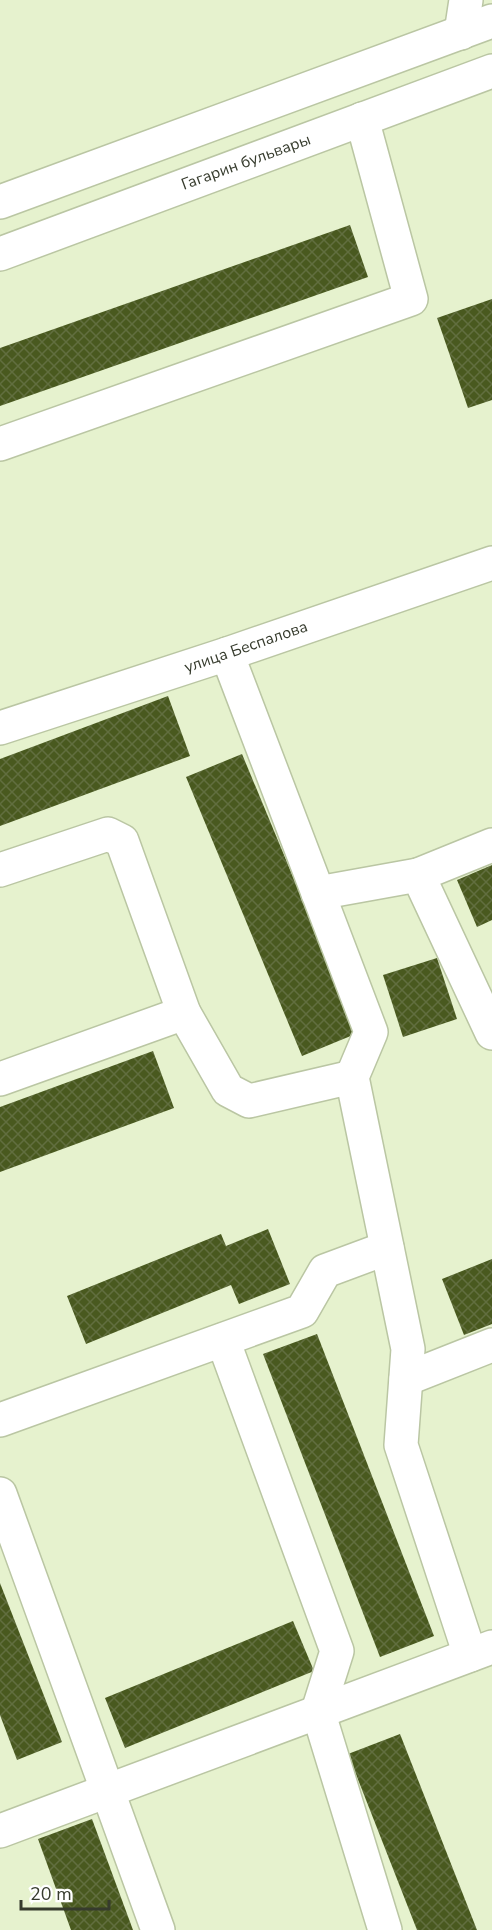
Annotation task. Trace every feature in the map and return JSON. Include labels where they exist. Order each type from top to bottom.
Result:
[{"type":"main road","points":[[461,33],[466,0]]},
{"type":"main road","points":[[0,202],[492,21]]},
{"type":"main road","name":"Гагарин бульвары","points":[[0,254],[492,71]]},
{"type":"main road","points":[[0,444],[411,299],[362,119]]},
{"type":"main road","name":"улица Беспалова","points":[[0,728],[227,654],[492,563]]},
{"type":"main road","points":[[0,1831],[481,1651],[401,1445],[408,1349],[352,1077],[371,1032],[227,654]]},
{"type":"main road","points":[[0,870],[108,834],[122,841],[184,1013],[228,1090],[249,1101],[352,1077]]},
{"type":"main road","points":[[318,893],[418,875],[492,845]]},
{"type":"main road","points":[[418,875],[492,1033]]},
{"type":"main road","points":[[0,1079],[184,1013]]},
{"type":"main road","points":[[0,1420],[302,1311],[325,1271],[387,1248]]},
{"type":"main road","points":[[223,1340],[337,1651],[318,1712],[385,1930]]},
{"type":"main road","points":[[406,1379],[492,1345]]},
{"type":"main road","points":[[0,1494],[158,1930]]},
{"type":"building","points":[[350,225],[368,277],[0,406],[0,348]]},
{"type":"building","points":[[492,299],[492,400],[468,408],[437,318]]},
{"type":"building","points":[[168,696],[190,756],[0,826],[0,759]]},
{"type":"building","points":[[242,754],[358,1033],[302,1056],[186,777]]},
{"type":"building","points":[[492,865],[492,920],[477,927],[457,880]]},
{"type":"building","points":[[437,958],[457,1019],[403,1037],[383,975]]},
{"type":"building","points":[[153,1051],[174,1108],[0,1172],[0,1107]]},
{"type":"building","points":[[268,1229],[290,1284],[239,1304],[231,1285],[86,1344],[67,1296],[221,1234],[226,1246]]},
{"type":"building","points":[[492,1259],[492,1324],[464,1335],[442,1279]]},
{"type":"building","points":[[317,1334],[434,1636],[380,1657],[263,1354]]},
{"type":"building","points":[[0,1583],[62,1742],[17,1760],[0,1715]]},
{"type":"building","points":[[293,1621],[314,1671],[125,1748],[105,1698]]},
{"type":"building","points":[[400,1734],[477,1930],[417,1930],[348,1754]]},
{"type":"building","points":[[92,1819],[133,1930],[71,1930],[38,1839]]}]
